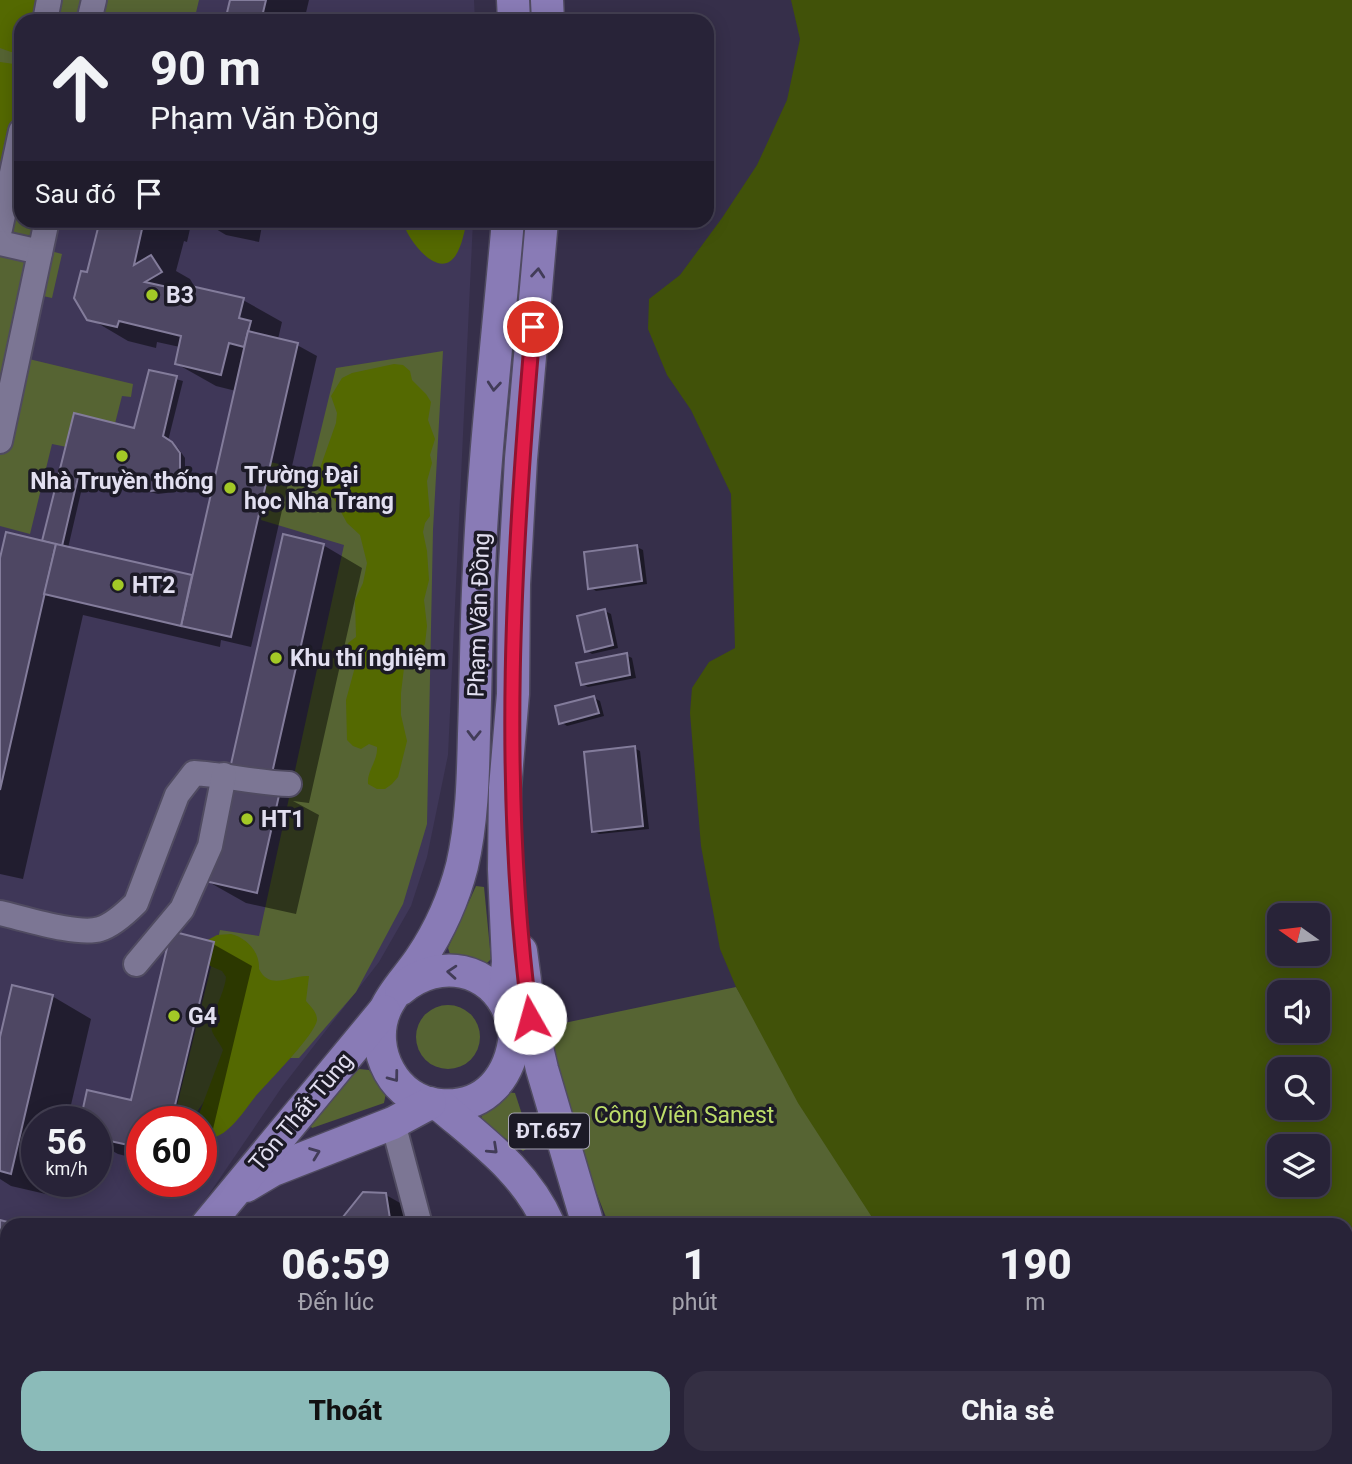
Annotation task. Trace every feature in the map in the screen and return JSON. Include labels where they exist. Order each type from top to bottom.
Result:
[{"type":"main road","name":"Phạm Văn Đồng","points":[[508,228],[479,568],[470,823],[461,868],[443,916],[423,955],[391,1001],[379,1033],[382,1057],[392,1078],[408,1094],[435,1105],[493,1148],[522,1179],[545,1218]]},
{"type":"main road","name":"Phạm Văn Đồng","points":[[504,1001],[508,962],[504,869],[505,788],[513,694],[514,584],[541,228]]},
{"type":"main road","points":[[513,694],[514,850],[519,937],[530,1018],[552,1110],[587,1218]]},
{"type":"main road","name":"Phạm Văn Đồng","points":[[391,1001],[412,979],[432,971],[452,970],[472,974],[491,985],[504,1001],[536,1097],[587,1218]]},
{"type":"main road","name":"Tôn Thất Tùng","points":[[212,1218],[391,1001]]},
{"type":"main road","name":"ĐT.657","points":[[435,1105],[460,1104],[478,1098],[494,1087],[506,1072],[513,1054],[515,1034]]},
{"type":"main road","name":"Tôn Thất Tùng","points":[[212,1218],[247,1185],[273,1170],[435,1105]]},
{"type":"street","points":[[0,229],[14,164]]},
{"type":"street","points":[[0,441],[45,228]]},
{"type":"street","points":[[0,243],[40,252]]},
{"type":"street","points":[[0,913],[81,931],[100,929],[125,914],[136,903],[177,795],[194,773],[224,775],[270,784],[289,784]]},
{"type":"street","points":[[136,964],[182,909],[210,846],[224,775]]},
{"type":"street","points":[[393,1123],[418,1218]]},
{"type":"shaded area","name":"Trường Đại học Nha Trang","points":[[0,0],[474,0],[475,14],[14,14],[14,228],[473,228],[448,755],[427,857],[411,906],[379,962],[282,1087],[217,1182],[217,1106],[126,1106],[126,1197],[207,1197],[193,1218],[0,1218]]},
{"type":"shaded area","points":[[0,0],[53,0],[51,14],[14,14],[14,52],[0,48]]},
{"type":"shaded area","points":[[791,0],[1352,0],[1352,1218],[872,1218],[798,1103],[736,987],[720,949],[701,846],[690,713],[692,688],[709,662],[735,648],[731,494],[691,410],[667,375],[648,329],[649,299],[680,275],[757,165],[787,100],[800,39]]},
{"type":"shaded area","points":[[0,62],[14,64],[14,169],[0,246]]},
{"type":"shaded area","points":[[405,228],[465,228],[453,259],[442,264],[427,257]]},
{"type":"shaded area","points":[[394,364],[403,365],[410,371],[412,380],[431,402],[428,420],[435,439],[427,481],[430,516],[423,532],[429,580],[424,600],[427,626],[425,644],[404,668],[401,715],[407,741],[398,777],[385,789],[377,789],[368,784],[377,747],[369,744],[361,749],[347,740],[346,700],[355,667],[353,658],[346,652],[348,643],[356,637],[355,600],[363,583],[367,563],[360,535],[347,523],[334,499],[318,490],[319,471],[336,423],[337,413],[331,396],[342,378],[352,373]]},
{"type":"shaded area","points":[[231,934],[242,939],[255,952],[259,969],[269,979],[275,981],[309,976],[306,1001],[315,1012],[317,1020],[300,1047],[235,1122],[217,1137],[217,1106],[202,1106],[223,1050],[212,1031],[212,1025],[226,977],[222,971],[208,965],[204,942],[217,935]]},
{"type":"green space","points":[[0,0],[199,0],[196,14],[14,14],[14,228],[53,228],[47,250],[62,254],[52,298],[43,296],[29,359],[133,384],[131,397],[122,396],[107,455],[52,444],[30,534],[0,526]]},
{"type":"green space","points":[[443,351],[433,530],[427,824],[403,904],[356,992],[299,1058],[234,1058],[201,1106],[177,1106],[220,930],[259,936],[344,545],[261,520],[270,462],[311,471],[336,368]]},
{"type":"green space","points":[[476,886],[484,887],[491,959],[484,966],[451,957],[448,948]]},
{"type":"green space","name":"Công Viên Sanest","points":[[736,987],[875,1218],[606,1218],[579,1148],[545,1027]]},
{"type":"green space","points":[[448,1005],[460,1007],[471,1014],[478,1025],[478,1049],[471,1060],[460,1067],[448,1069],[436,1067],[425,1060],[418,1049],[416,1037],[418,1025],[425,1014],[436,1007]]},
{"type":"green space","points":[[359,1069],[369,1070],[386,1093],[384,1103],[312,1128],[308,1123]]},
{"type":"green space","points":[[506,1092],[515,1093],[532,1145],[523,1151],[481,1121],[482,1113]]},
{"type":"building","points":[[230,0],[266,0],[263,14],[227,14]]},
{"type":"building","name":"B3","points":[[98,228],[142,228],[134,265],[151,255],[162,272],[145,282],[190,292],[191,286],[244,298],[239,318],[251,321],[244,347],[229,343],[221,375],[175,364],[181,336],[119,321],[117,327],[87,320],[74,298],[81,271],[87,272]]},
{"type":"building","points":[[248,331],[298,343],[231,637],[181,626]]},
{"type":"building","name":"Nhà Truyền thống","points":[[149,370],[177,376],[163,436],[172,442],[180,453],[180,471],[175,481],[168,489],[151,491],[79,473],[62,546],[42,541],[74,413],[134,428]]},
{"type":"building","points":[[6,532],[56,544],[0,790],[0,558]]},
{"type":"building","name":"Khu thí nghiệm","points":[[283,534],[324,544],[270,782],[229,773]]},
{"type":"building","name":"HT2","points":[[56,544],[192,575],[181,626],[44,594]]},
{"type":"building","points":[[637,545],[642,581],[588,589],[584,552]]},
{"type":"building","points":[[605,609],[613,645],[585,652],[577,616]]},
{"type":"building","points":[[627,653],[630,675],[581,685],[576,663]]},
{"type":"building","points":[[594,696],[599,713],[559,724],[555,706]]},
{"type":"building","points":[[635,746],[643,826],[592,832],[584,752]]},
{"type":"building","name":"HT1","points":[[228,779],[280,791],[257,893],[205,881]]},
{"type":"building","name":"G4","points":[[171,931],[214,942],[175,1106],[126,1106],[126,1145],[112,1141],[112,1106],[84,1106],[87,1090],[131,1100]]},
{"type":"building","points":[[12,985],[53,995],[27,1106],[21,1106],[21,1131],[11,1174],[0,1171],[0,1037]]},
{"type":"building","points":[[363,1192],[386,1193],[390,1218],[343,1217]]},
{"type":"place","name":"B3","points":[[152,295]]},
{"type":"place","name":"Nhà Truyền thống","points":[[122,456]]},
{"type":"place","name":"Trường Đại học Nha Trang","points":[[230,488]]},
{"type":"place","name":"HT2","points":[[118,585]]},
{"type":"place","name":"Khu thí nghiệm","points":[[276,658]]},
{"type":"place","name":"HT1","points":[[247,819]]},
{"type":"place","name":"G4","points":[[174,1016]]},
{"type":"route","points":[[530,1018],[519,937],[514,850],[514,584],[521,459],[533,327]]}]
